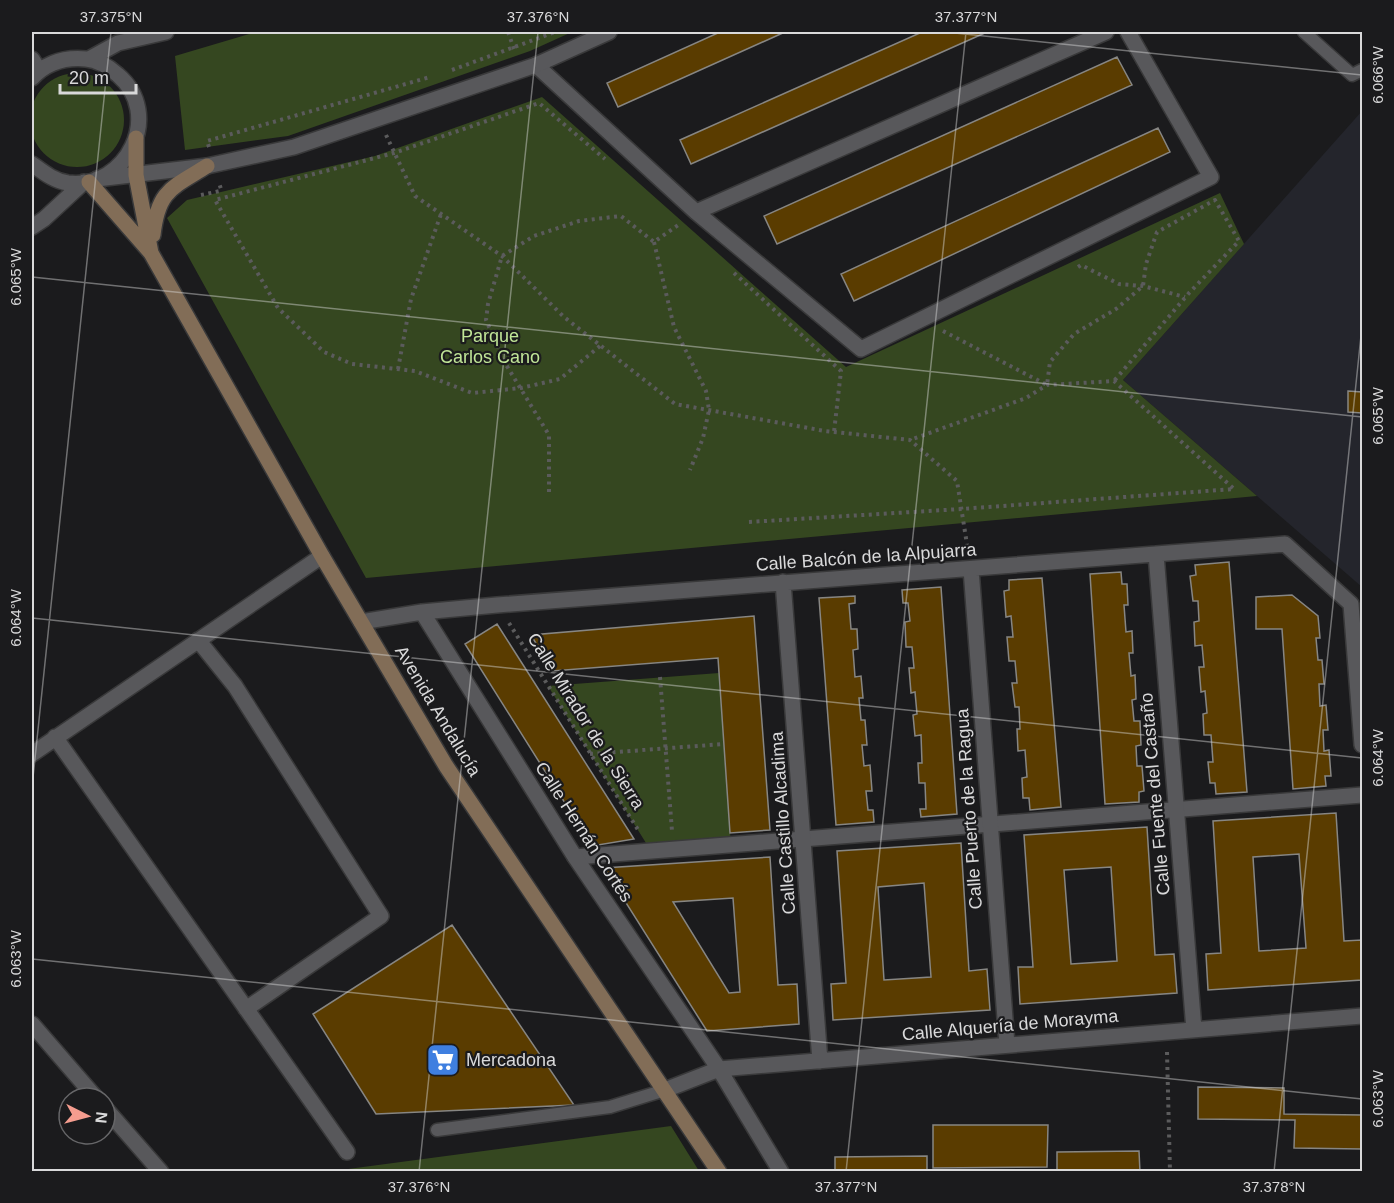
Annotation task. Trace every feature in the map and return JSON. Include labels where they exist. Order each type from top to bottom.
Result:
[{"type":"main road","points":[[136,138],[136,175],[151,253]]},
{"type":"main road","points":[[151,253],[155,215],[166,192],[207,166]]},
{"type":"main road","points":[[90,181],[151,253]]},
{"type":"main road","name":"Avenida Andalucía","points":[[151,253],[322,556],[446,766],[719,1172]]},
{"type":"street","points":[[89,59],[118,43],[166,32]]},
{"type":"street","points":[[32,164],[48,176],[68,183],[207,166],[294,147],[536,65],[609,32]]},
{"type":"street","points":[[696,212],[1106,32]]},
{"type":"street","points":[[536,65],[696,212],[861,349],[1211,177],[1128,32]]},
{"type":"street","points":[[32,227],[90,181],[119,166],[130,153],[136,138],[139,117],[134,97],[124,80],[108,66],[89,59],[71,58],[34,69]]},
{"type":"street","name":"Calle Balcón de la Alpujarra","points":[[361,622],[422,612],[497,605],[1285,544],[1351,604],[1362,745]]},
{"type":"street","name":"Calle Fuente del Castaño","points":[[1156,554],[1194,1030]]},
{"type":"street","points":[[32,754],[322,556]]},
{"type":"street","name":"Calle Puerto de la Ragua","points":[[970,569],[1007,1045]]},
{"type":"street","name":"Calle Castillo Alcadima","points":[[783,582],[820,1061]]},
{"type":"street","name":"Calle Hernán Cortés","points":[[422,612],[575,857],[719,1069],[781,1172]]},
{"type":"street","points":[[198,640],[235,686],[381,915],[246,1009]]},
{"type":"street","points":[[56,737],[347,1152]]},
{"type":"street","points":[[575,857],[1362,795]]},
{"type":"street","name":"Calle Alquería de Morayma","points":[[665,1090],[719,1069],[1362,1016]]},
{"type":"street","points":[[32,1024],[86,1086]]},
{"type":"street","points":[[117,1122],[160,1172]]},
{"type":"lane","points":[[1304,32],[1352,75],[1362,70]]},
{"type":"lane","points":[[437,1130],[610,1107],[665,1090]]},
{"type":"path","points":[[600,346],[560,379],[521,388],[472,393],[415,371],[352,364],[324,352],[278,308],[214,200],[394,153],[539,103],[610,163]]},
{"type":"path","points":[[378,118],[415,196],[502,256],[564,317],[675,404],[834,432],[910,440],[1026,398],[1047,385],[1114,381],[1234,489],[749,522]]},
{"type":"path","points":[[1047,385],[1050,362],[1074,334],[1116,309],[1143,286],[1146,264],[1157,232],[1215,200],[1239,241],[1185,297],[1114,381]]},
{"type":"path","points":[[654,242],[696,212]]},
{"type":"path","points":[[398,369],[411,299],[441,214]]},
{"type":"path","points":[[549,492],[549,435],[505,363],[486,320],[488,304],[502,256],[534,236],[579,221],[621,216],[654,242],[674,327],[706,391],[709,410],[703,438],[690,470]]},
{"type":"path","points":[[671,216],[689,231]]},
{"type":"path","points":[[1070,270],[1081,266],[1119,284],[1143,286],[1185,297]]},
{"type":"path","points":[[731,270],[841,371],[834,432]]},
{"type":"path","points":[[951,325],[940,330],[1047,385]]},
{"type":"path","points":[[910,440],[957,481],[970,569]]},
{"type":"path","name":"Calle Mirador de la Sierra","points":[[497,605],[651,851]]},
{"type":"path","points":[[660,677],[674,849]]},
{"type":"path","points":[[590,754],[724,744]]},
{"type":"path","points":[[1166,1032],[1170,1172]]},
{"type":"shaded area","points":[[1362,111],[1362,587],[1123,380]]},
{"type":"green space","points":[[256,32],[572,32],[530,51],[288,136],[185,150],[175,56]]},
{"type":"green space","points":[[77,73],[95,76],[110,87],[121,102],[124,120],[121,138],[110,153],[95,164],[77,167],[59,164],[44,153],[33,138],[30,120],[33,102],[44,87],[59,76]]},
{"type":"green space","name":"Parque Carlos Cano","points":[[542,97],[846,367],[1220,193],[1244,244],[1123,380],[1257,496],[366,578],[167,218],[187,200],[375,156]]},
{"type":"green space","points":[[719,673],[731,845],[651,851],[548,686]]},
{"type":"green space","points":[[671,1126],[699,1171],[333,1171]]},
{"type":"building","points":[[720,32],[785,32],[618,107],[607,83]]},
{"type":"building","points":[[922,32],[987,32],[691,164],[680,140]]},
{"type":"building","points":[[1117,57],[1132,85],[777,244],[764,216]]},
{"type":"building","points":[[1158,128],[1170,152],[854,301],[841,274]]},
{"type":"building","points":[[1348,391],[1362,392],[1362,413],[1348,412]]},
{"type":"building","points":[[1229,562],[1247,792],[1216,794],[1215,783],[1210,783],[1208,762],[1213,762],[1211,735],[1204,735],[1203,714],[1207,713],[1205,691],[1201,692],[1199,667],[1204,667],[1202,645],[1195,646],[1194,622],[1199,621],[1198,601],[1193,601],[1190,576],[1196,575],[1195,565]]},
{"type":"building","points":[[1121,572],[1122,584],[1127,584],[1128,605],[1124,605],[1126,632],[1132,631],[1133,653],[1129,653],[1131,676],[1135,675],[1136,699],[1132,700],[1134,721],[1140,721],[1141,745],[1136,746],[1137,766],[1142,766],[1144,791],[1139,792],[1139,802],[1105,804],[1090,574]]},
{"type":"building","points":[[1042,578],[1061,807],[1030,810],[1029,798],[1023,798],[1022,778],[1027,777],[1025,750],[1018,751],[1019,707],[1015,707],[1012,683],[1017,683],[1015,661],[1009,661],[1007,637],[1013,637],[1011,616],[1006,617],[1004,591],[1009,590],[1009,580]]},
{"type":"building","points":[[941,587],[957,814],[921,817],[920,809],[926,809],[925,783],[919,783],[918,763],[922,763],[921,735],[915,736],[913,715],[917,714],[915,692],[911,693],[909,668],[914,668],[912,647],[906,647],[905,622],[910,621],[908,603],[903,603],[902,590]]},
{"type":"building","points":[[1292,595],[1318,616],[1320,638],[1316,638],[1318,660],[1322,660],[1324,684],[1319,684],[1320,706],[1326,705],[1328,730],[1323,730],[1324,751],[1329,750],[1331,776],[1325,776],[1326,786],[1293,789],[1282,629],[1256,629],[1256,597]]},
{"type":"building","points":[[855,596],[855,603],[849,604],[851,629],[857,629],[858,649],[853,650],[855,677],[861,676],[863,698],[859,698],[861,720],[865,720],[867,745],[862,745],[864,766],[870,765],[872,791],[866,791],[868,810],[873,810],[874,822],[836,825],[819,598]]},
{"type":"building","points":[[754,616],[770,830],[730,833],[718,658],[552,671],[531,635]]},
{"type":"building","points":[[497,624],[634,839],[592,846],[465,644]]},
{"type":"building","points":[[1336,813],[1344,941],[1362,940],[1362,980],[1208,990],[1206,954],[1221,953],[1213,821]],"holes":[[[1299,854],[1306,948],[1259,951],[1253,857]]]},
{"type":"building","points":[[1147,827],[1155,955],[1174,954],[1177,993],[1020,1004],[1018,967],[1033,967],[1024,835]],"holes":[[[1111,867],[1117,961],[1071,964],[1064,870]]]},
{"type":"building","points":[[961,843],[969,971],[987,969],[990,1010],[833,1020],[831,984],[846,983],[837,851]],"holes":[[[924,883],[931,977],[884,980],[878,887]]]},
{"type":"building","points":[[770,857],[778,985],[797,984],[799,1024],[707,1031],[604,868]],"holes":[[[733,898],[740,992],[729,993],[673,902]]]},
{"type":"building","name":"Mercadona","points":[[452,925],[574,1105],[376,1114],[313,1014]]},
{"type":"building","points":[[1198,1087],[1284,1088],[1284,1114],[1362,1115],[1362,1149],[1294,1148],[1295,1120],[1198,1119]]},
{"type":"building","points":[[933,1125],[1048,1125],[1047,1167],[933,1168]]},
{"type":"building","points":[[1139,1151],[1140,1172],[1057,1172],[1057,1152]]},
{"type":"building","points":[[927,1156],[927,1172],[835,1172],[835,1157]]},
{"type":"place","name":"Mercadona","points":[[443,1060]]}]
